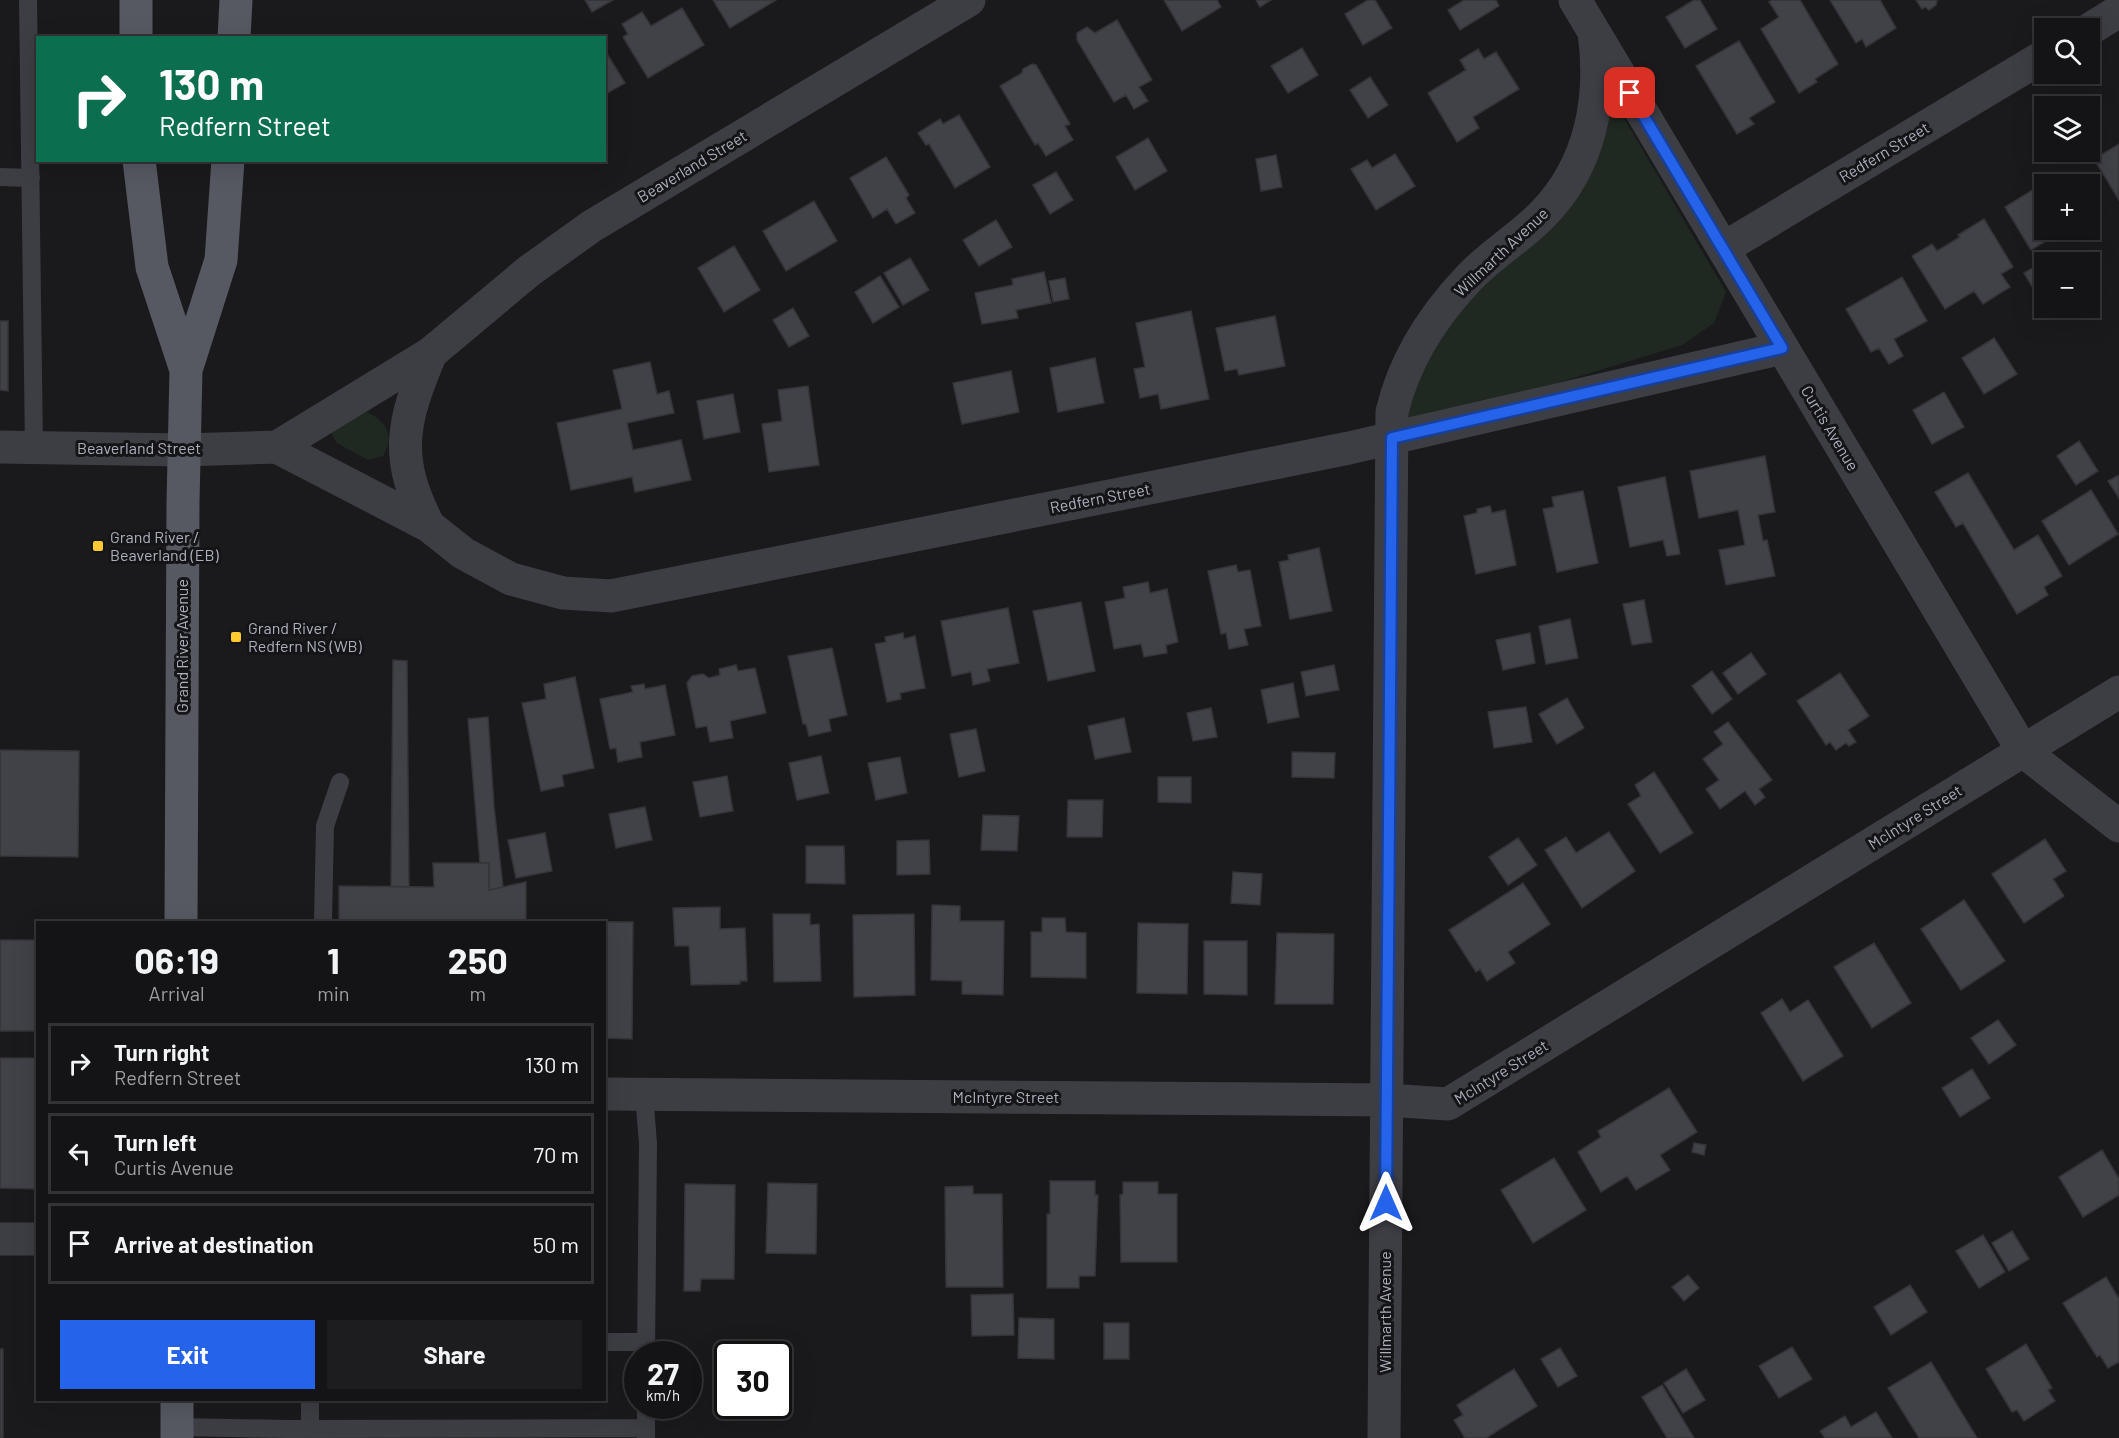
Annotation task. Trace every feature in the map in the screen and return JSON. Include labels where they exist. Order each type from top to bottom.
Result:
[{"type":"main road","points":[[136,0],[136,36]]},
{"type":"main road","points":[[234,36],[236,0]]},
{"type":"main road","name":"Grand River Avenue","points":[[139,162],[152,267],[186,369]]},
{"type":"main road","name":"Grand River Avenue","points":[[181,921],[186,369],[221,260],[228,162]]},
{"type":"street","name":"Beaverland Street","points":[[277,447],[431,353],[529,271],[592,226],[969,0]]},
{"type":"street","name":"Curtis Avenue","points":[[1575,0],[2023,751],[2119,826]]},
{"type":"street","points":[[2100,23],[2119,11]]},
{"type":"street","name":"Willmarth Avenue","points":[[1384,1438],[1392,412],[1396,392],[1413,354],[1431,323],[1468,278],[1543,214],[1562,192],[1576,166],[1587,139],[1596,101],[1598,62],[1594,32]]},
{"type":"street","name":"Redfern Street","points":[[1724,248],[2034,62]]},
{"type":"street","name":"Redfern Street","points":[[429,526],[463,553],[511,579],[563,592],[611,596],[1392,438],[1782,348]]},
{"type":"street","name":"Beaverland Street","points":[[429,526],[410,481],[405,456],[410,407],[431,353]]},
{"type":"street","name":"Beaverland Street","points":[[0,447],[184,450],[277,447],[429,526]]},
{"type":"street","name":"McIntyre Street","points":[[606,1094],[1387,1100],[1448,1104],[2119,692]]},
{"type":"street","points":[[0,1239],[36,1239]]},
{"type":"lane","points":[[28,0],[34,448]]},
{"type":"lane","points":[[0,177],[31,178]]},
{"type":"lane","points":[[323,921],[325,826],[340,782]]},
{"type":"lane","points":[[644,1094],[648,1143],[646,1341]]},
{"type":"lane","points":[[606,1342],[624,1345]]},
{"type":"lane","points":[[310,1401],[310,1429]]},
{"type":"lane","points":[[177,1422],[448,1433],[646,1433]]},
{"type":"shaded area","points":[[1600,101],[1615,103],[1726,292],[1714,323],[1682,345],[1397,432],[1417,357],[1547,218]]},
{"type":"shaded area","points":[[367,412],[380,420],[388,436],[387,449],[383,456],[368,460],[337,443],[331,433],[361,413]]},
{"type":"building","points":[[585,0],[613,0],[592,12]]},
{"type":"building","points":[[713,0],[776,0],[730,28]]},
{"type":"building","points":[[1164,0],[1217,0],[1221,7],[1182,31]]},
{"type":"building","points":[[1256,0],[1271,0],[1260,7]]},
{"type":"building","points":[[1368,0],[1375,0],[1392,28],[1363,45],[1345,14]]},
{"type":"building","points":[[1464,0],[1496,0],[1499,6],[1460,30],[1448,10]]},
{"type":"building","points":[[1694,0],[1700,0],[1717,29],[1685,48],[1666,17]]},
{"type":"building","points":[[1772,0],[1800,0],[1838,64],[1815,79],[1817,82],[1799,93],[1761,29],[1779,17],[1769,2]]},
{"type":"building","points":[[1830,0],[1880,0],[1896,28],[1866,47],[1862,39],[1856,43]]},
{"type":"building","points":[[1916,0],[1937,0],[1936,5],[1929,10],[1925,7],[1922,9]]},
{"type":"building","points":[[682,8],[704,45],[648,78],[623,37],[628,34],[622,24],[642,12],[651,26]]},
{"type":"building","points":[[1117,20],[1152,80],[1139,87],[1148,101],[1134,109],[1126,95],[1114,102],[1077,40],[1077,33],[1087,27],[1095,33]]},
{"type":"building","points":[[1739,41],[1775,102],[1749,118],[1754,124],[1737,134],[1696,66]]},
{"type":"building","points":[[1302,48],[1318,75],[1288,93],[1271,66]]},
{"type":"building","points":[[1478,49],[1484,59],[1496,52],[1519,89],[1473,117],[1479,128],[1457,142],[1428,93],[1466,70],[1460,60]]},
{"type":"building","points":[[606,52],[625,83],[606,94]]},
{"type":"building","points":[[1032,64],[1036,65],[1070,124],[1065,126],[1073,140],[1046,156],[1038,143],[1035,145],[1000,86]]},
{"type":"building","points":[[1370,77],[1388,105],[1368,118],[1350,90]]},
{"type":"building","points":[[959,115],[990,167],[955,188],[929,144],[926,145],[918,133],[940,119],[943,124]]},
{"type":"building","points":[[1148,138],[1167,171],[1135,190],[1116,157]]},
{"type":"building","points":[[2119,144],[2119,200],[2096,162],[2100,162],[2100,155]]},
{"type":"building","points":[[1395,154],[1415,186],[1376,210],[1351,169],[1367,160],[1372,168]]},
{"type":"building","points":[[1276,155],[1282,187],[1261,191],[1256,159]]},
{"type":"building","points":[[886,157],[909,195],[906,198],[915,213],[896,224],[887,209],[873,218],[850,178]]},
{"type":"building","points":[[1056,172],[1073,200],[1050,214],[1033,185]]},
{"type":"building","points":[[2034,189],[2034,240],[2048,240],[2031,250],[2005,207]]},
{"type":"building","points":[[814,201],[837,241],[786,271],[763,231]]},
{"type":"building","points":[[1984,219],[2013,267],[2001,274],[2010,287],[1983,304],[1974,291],[1945,309],[1912,256],[1932,244],[1937,251]]},
{"type":"building","points":[[996,220],[1012,247],[979,266],[963,240]]},
{"type":"building","points":[[734,246],[760,290],[724,312],[698,268]]},
{"type":"building","points":[[910,258],[929,290],[903,305],[884,273]]},
{"type":"building","points":[[2034,267],[2034,290],[2024,273]]},
{"type":"building","points":[[1044,272],[1051,303],[1016,310],[1018,318],[982,324],[975,293],[1013,285],[1012,279]]},
{"type":"building","points":[[880,276],[899,307],[873,323],[855,292]]},
{"type":"building","points":[[1902,277],[1927,321],[1894,339],[1903,356],[1889,364],[1879,348],[1871,352],[1846,309]]},
{"type":"building","points":[[1065,278],[1069,299],[1053,302],[1049,281]]},
{"type":"building","points":[[793,308],[809,336],[789,347],[773,320]]},
{"type":"building","points":[[1191,311],[1209,399],[1161,409],[1158,394],[1140,398],[1134,369],[1145,367],[1136,323]]},
{"type":"building","points":[[1275,316],[1285,366],[1239,375],[1237,369],[1225,371],[1216,328]]},
{"type":"building","points":[[0,321],[8,321],[8,391],[0,390]]},
{"type":"building","points":[[1994,338],[2017,374],[1984,394],[1962,358]]},
{"type":"building","points":[[1095,358],[1104,403],[1058,412],[1050,368]]},
{"type":"building","points":[[650,362],[657,394],[669,391],[674,413],[627,423],[633,450],[681,440],[691,480],[635,492],[632,477],[571,490],[557,423],[622,409],[613,370]]},
{"type":"building","points":[[1011,371],[1019,412],[962,424],[953,383]]},
{"type":"building","points":[[808,386],[819,465],[769,472],[762,424],[782,421],[778,390]]},
{"type":"building","points":[[1944,392],[1964,427],[1932,444],[1913,410]]},
{"type":"building","points":[[733,394],[740,432],[704,439],[697,401]]},
{"type":"building","points":[[2079,441],[2098,471],[2076,485],[2057,456]]},
{"type":"building","points":[[1765,456],[1775,512],[1758,515],[1763,541],[1767,540],[1775,576],[1726,585],[1719,550],[1745,545],[1738,510],[1699,518],[1690,471]]},
{"type":"building","points":[[1968,473],[2014,550],[2038,535],[2062,576],[2044,587],[2048,595],[2017,614],[1963,523],[1956,527],[1935,492]]},
{"type":"building","points":[[2119,475],[2119,498],[2108,481]]},
{"type":"building","points":[[1665,477],[1680,554],[1667,556],[1663,540],[1630,547],[1618,487]]},
{"type":"building","points":[[2091,490],[2118,534],[2069,565],[2042,521]]},
{"type":"building","points":[[1583,491],[1598,563],[1557,572],[1543,509],[1554,507],[1552,497]]},
{"type":"building","points":[[1490,506],[1492,513],[1505,510],[1516,565],[1476,574],[1464,516],[1477,513],[1477,509]]},
{"type":"building","points":[[1319,548],[1332,611],[1290,619],[1279,562],[1289,560],[1288,555]]},
{"type":"building","points":[[1236,565],[1238,572],[1250,570],[1261,626],[1244,629],[1248,645],[1229,649],[1226,633],[1221,634],[1208,571]]},
{"type":"building","points":[[1148,582],[1150,593],[1167,589],[1178,642],[1166,645],[1167,653],[1144,657],[1141,644],[1114,649],[1105,602],[1125,598],[1123,587]]},
{"type":"building","points":[[1644,600],[1652,642],[1632,645],[1623,604]]},
{"type":"building","points":[[1081,602],[1095,671],[1048,681],[1033,611]]},
{"type":"building","points":[[1008,608],[1019,663],[987,669],[990,681],[973,685],[971,672],[952,676],[941,621]]},
{"type":"building","points":[[1570,619],[1578,658],[1546,664],[1539,626]]},
{"type":"building","points":[[903,633],[904,639],[915,636],[925,688],[900,693],[901,699],[887,702],[875,644],[886,642],[885,637]]},
{"type":"building","points":[[1530,633],[1535,663],[1503,670],[1496,640]]},
{"type":"building","points":[[832,648],[847,715],[829,719],[831,731],[809,736],[806,724],[803,724],[788,656]]},
{"type":"building","points":[[1751,653],[1766,674],[1738,694],[1723,673]]},
{"type":"building","points":[[393,660],[407,661],[409,887],[391,887]]},
{"type":"building","points":[[736,665],[738,671],[755,668],[766,713],[730,721],[733,738],[710,742],[707,726],[696,728],[687,683],[692,676],[703,674],[709,678],[720,675],[719,669]]},
{"type":"building","points":[[1334,665],[1339,690],[1306,696],[1301,672]]},
{"type":"building","points":[[1712,671],[1732,699],[1712,714],[1692,686]]},
{"type":"building","points":[[1840,673],[1869,716],[1848,730],[1856,742],[1849,746],[1846,743],[1836,750],[1830,742],[1826,745],[1797,701]]},
{"type":"building","points":[[575,677],[594,768],[562,775],[564,786],[541,791],[522,703],[546,699],[544,684]]},
{"type":"building","points":[[1293,683],[1299,717],[1268,723],[1261,690]]},
{"type":"building","points":[[644,684],[645,689],[665,685],[675,735],[640,742],[642,757],[618,762],[616,748],[610,749],[600,699],[633,692],[631,686]]},
{"type":"building","points":[[1567,698],[1584,728],[1557,744],[1539,714]]},
{"type":"building","points":[[1526,707],[1532,742],[1494,748],[1488,712]]},
{"type":"building","points":[[1211,708],[1217,737],[1193,741],[1187,713]]},
{"type":"building","points":[[488,717],[494,806],[503,887],[489,890],[489,863],[480,863],[468,719]]},
{"type":"building","points":[[1124,718],[1131,752],[1095,759],[1088,726]]},
{"type":"building","points":[[1728,722],[1772,780],[1759,789],[1765,797],[1755,805],[1745,791],[1720,809],[1706,789],[1719,780],[1703,759],[1723,744],[1714,732]]},
{"type":"building","points":[[976,729],[985,771],[959,777],[950,734]]},
{"type":"building","points":[[0,750],[79,751],[78,857],[0,856]]},
{"type":"building","points":[[1292,752],[1335,753],[1334,778],[1292,777]]},
{"type":"building","points":[[821,756],[829,793],[797,800],[789,763]]},
{"type":"building","points":[[900,757],[907,793],[876,800],[868,763]]},
{"type":"building","points":[[1654,772],[1693,833],[1660,853],[1628,804],[1641,796],[1635,785]]},
{"type":"building","points":[[727,776],[733,811],[700,817],[693,782]]},
{"type":"building","points":[[1158,777],[1191,777],[1191,803],[1158,802]]},
{"type":"building","points":[[1068,800],[1103,800],[1102,837],[1067,837]]},
{"type":"building","points":[[645,807],[652,840],[616,848],[609,814]]},
{"type":"building","points":[[983,815],[1019,816],[1017,851],[981,850]]},
{"type":"building","points":[[1609,832],[1635,871],[1582,908],[1545,850],[1566,837],[1576,853]]},
{"type":"building","points":[[545,833],[552,871],[516,878],[508,840]]},
{"type":"building","points":[[1518,838],[1537,865],[1508,885],[1489,857]]},
{"type":"building","points":[[2045,839],[2066,871],[2053,879],[2064,896],[2024,923],[1992,874]]},
{"type":"building","points":[[929,840],[930,874],[897,875],[897,841]]},
{"type":"building","points":[[806,846],[844,846],[845,884],[806,883]]},
{"type":"building","points":[[433,863],[489,863],[489,890],[526,882],[526,921],[339,921],[339,886],[434,887]]},
{"type":"building","points":[[1233,872],[1262,874],[1260,905],[1231,903]]},
{"type":"building","points":[[1523,883],[1550,924],[1508,952],[1515,963],[1487,981],[1480,969],[1476,972],[1449,930]]},
{"type":"building","points":[[1964,900],[2005,961],[1961,990],[1921,929]]},
{"type":"building","points":[[932,905],[960,906],[960,921],[1004,921],[1003,995],[962,994],[962,981],[931,980]]},
{"type":"building","points":[[720,907],[720,929],[745,928],[747,981],[740,981],[740,984],[691,985],[689,946],[675,946],[673,908]]},
{"type":"building","points":[[773,914],[810,914],[810,925],[819,924],[821,981],[774,982]]},
{"type":"building","points":[[914,914],[915,995],[854,997],[853,915]]},
{"type":"building","points":[[1042,918],[1065,918],[1066,932],[1086,933],[1086,978],[1031,977],[1031,932],[1042,932]]},
{"type":"building","points":[[606,922],[633,922],[632,1039],[606,1038]]},
{"type":"building","points":[[1138,923],[1188,924],[1187,994],[1137,993]]},
{"type":"building","points":[[1277,933],[1334,934],[1333,1004],[1275,1004]]},
{"type":"building","points":[[0,940],[36,940],[36,1031],[0,1031]]},
{"type":"building","points":[[1204,941],[1247,941],[1247,995],[1204,994]]},
{"type":"building","points":[[1874,943],[1911,1003],[1872,1028],[1834,967]]},
{"type":"building","points":[[1782,999],[1790,1012],[1808,1000],[1843,1056],[1803,1081],[1761,1013]]},
{"type":"building","points":[[1998,1020],[2016,1045],[1989,1064],[1971,1038]]},
{"type":"building","points":[[0,1058],[36,1058],[36,1189],[0,1188]]},
{"type":"building","points":[[1972,1069],[1990,1098],[1960,1117],[1942,1088]]},
{"type":"building","points":[[1669,1088],[1697,1132],[1660,1155],[1670,1170],[1636,1190],[1627,1176],[1601,1192],[1578,1152],[1601,1137],[1598,1131]]},
{"type":"building","points":[[1694,1143],[1706,1145],[1704,1155],[1692,1152]]},
{"type":"building","points":[[2102,1150],[2119,1179],[2119,1195],[2083,1217],[2059,1177]]},
{"type":"building","points":[[1554,1158],[1586,1210],[1533,1243],[1501,1190]]},
{"type":"building","points":[[1050,1181],[1095,1181],[1095,1195],[1098,1195],[1095,1276],[1079,1276],[1079,1288],[1047,1288],[1047,1214],[1050,1214]]},
{"type":"building","points":[[1123,1182],[1158,1182],[1158,1194],[1177,1194],[1177,1262],[1121,1262],[1120,1195],[1123,1194]]},
{"type":"building","points":[[768,1183],[817,1184],[816,1254],[766,1253]]},
{"type":"building","points":[[685,1184],[735,1185],[734,1279],[701,1279],[700,1291],[684,1291]]},
{"type":"building","points":[[973,1186],[973,1194],[1002,1194],[1003,1287],[946,1287],[945,1187]]},
{"type":"building","points":[[2012,1231],[2029,1259],[2009,1271],[1992,1243]]},
{"type":"building","points":[[1983,1235],[2005,1272],[1979,1288],[1956,1251]]},
{"type":"building","points":[[1688,1275],[1699,1288],[1684,1301],[1672,1287]]},
{"type":"building","points":[[2106,1277],[2119,1299],[2119,1362],[2108,1368],[2100,1355],[2097,1357],[2063,1303]]},
{"type":"building","points":[[1910,1285],[1927,1312],[1891,1335],[1874,1307]]},
{"type":"building","points":[[1013,1294],[1014,1335],[972,1336],[971,1295]]},
{"type":"building","points":[[1019,1318],[1054,1319],[1054,1359],[1018,1358]]},
{"type":"building","points":[[1104,1323],[1129,1323],[1129,1359],[1104,1359]]},
{"type":"building","points":[[2026,1344],[2052,1388],[2048,1390],[2055,1401],[2024,1421],[2017,1410],[2012,1412],[1986,1369]]},
{"type":"building","points":[[1792,1347],[1812,1379],[1779,1398],[1759,1366]]},
{"type":"building","points":[[1560,1348],[1577,1376],[1558,1387],[1541,1359]]},
{"type":"building","points":[[0,1349],[3,1349],[3,1438],[0,1438]]},
{"type":"building","points":[[1931,1362],[1977,1438],[1919,1438],[1888,1388]]},
{"type":"building","points":[[1514,1369],[1537,1406],[1486,1438],[1465,1438],[1454,1420],[1463,1415],[1457,1405]]},
{"type":"building","points":[[1686,1369],[1705,1400],[1683,1413],[1664,1383]]},
{"type":"building","points":[[1662,1385],[1694,1438],[1667,1438],[1642,1397]]},
{"type":"building","points":[[1876,1412],[1892,1438],[1825,1438],[1820,1431],[1845,1416],[1851,1427]]},
{"type":"place","name":"Grand River / Beaverland (EB)","points":[[98,546]]},
{"type":"place","name":"Grand River / Redfern NS (WB)","points":[[236,637]]},
{"type":"route","points":[[1386,1203],[1392,438],[1782,348],[1630,93]]}]
